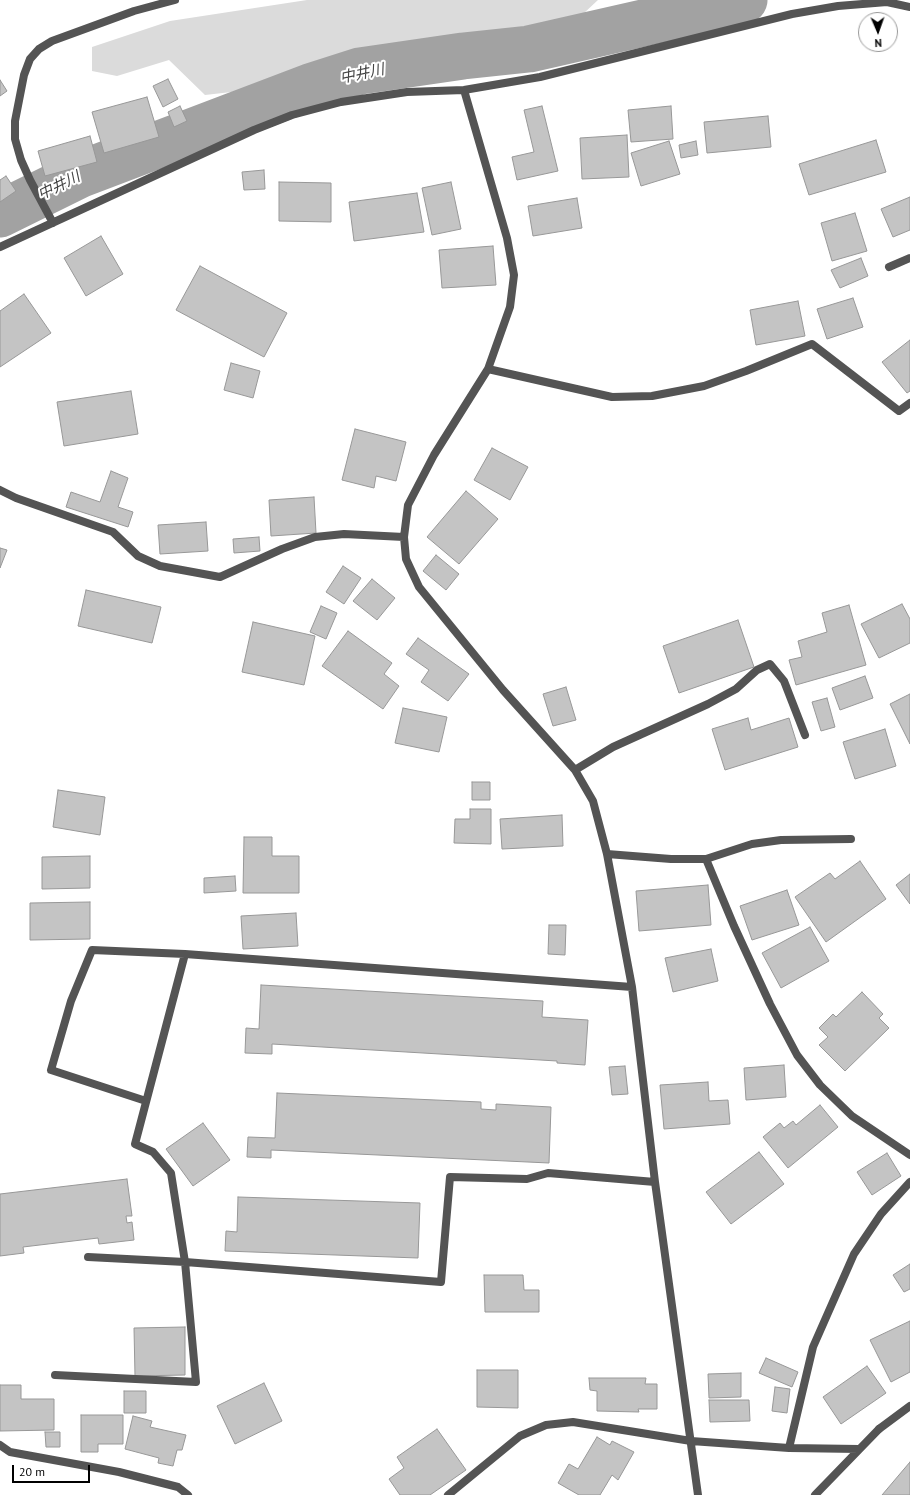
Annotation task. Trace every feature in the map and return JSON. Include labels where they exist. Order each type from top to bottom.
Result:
[{"type":"street","points":[[53,223],[30,180],[21,160],[15,139],[15,121],[24,75],[35,54],[39,49],[52,41],[134,11],[175,0]]},
{"type":"street","points":[[0,247],[254,130],[292,115],[341,102],[406,92],[464,90],[575,70],[792,14],[838,6],[887,2],[910,6]]},
{"type":"street","points":[[464,90],[507,238],[514,275],[510,307],[488,369],[434,454],[408,506],[404,537],[406,559],[419,587],[503,690],[575,770],[593,801],[607,854],[632,988],[655,1182],[698,1495]]},
{"type":"street","points":[[889,267],[910,258]]},
{"type":"street","points":[[488,369],[612,397],[652,396],[704,386],[746,371],[812,344],[899,411],[910,403]]},
{"type":"street","points":[[0,490],[16,498],[114,532],[138,556],[160,566],[220,577],[282,549],[315,538],[344,534],[404,537]]},
{"type":"street","points":[[575,770],[613,747],[708,704],[736,689],[757,670],[770,664],[784,681],[805,735]]},
{"type":"street","points":[[607,854],[671,859],[706,859],[752,844],[781,840],[851,839]]},
{"type":"street","points":[[706,859],[734,926],[770,1004],[797,1055],[820,1085],[852,1116],[910,1155]]},
{"type":"street","points":[[146,1101],[51,1070],[71,1001],[92,950],[185,954],[632,988]]},
{"type":"street","points":[[55,1375],[196,1382],[185,1262],[171,1173],[153,1152],[135,1144],[185,954]]},
{"type":"street","points":[[88,1257],[185,1262],[441,1282],[450,1177],[527,1179],[548,1173],[655,1182]]},
{"type":"street","points":[[789,1448],[813,1347],[854,1254],[881,1214],[910,1182]]},
{"type":"street","points":[[814,1495],[879,1429],[910,1406]]},
{"type":"street","points":[[448,1495],[520,1436],[546,1425],[573,1422],[691,1441],[789,1448],[859,1449]]},
{"type":"street","points":[[0,1445],[10,1452],[120,1472],[178,1487],[188,1495]]},
{"type":"shaded area","points":[[307,0],[598,0],[568,28],[491,39],[442,51],[375,62],[302,69],[249,90],[205,95],[169,60],[117,76],[92,71],[92,47],[170,21]]},
{"type":"building","points":[[168,79],[178,99],[163,107],[153,86]]},
{"type":"building","points":[[0,80],[7,91],[0,96]]},
{"type":"building","points":[[147,97],[159,137],[104,153],[92,112]]},
{"type":"building","points":[[180,106],[187,121],[174,127],[168,112]]},
{"type":"building","points":[[542,106],[558,171],[517,180],[512,157],[534,152],[524,110]]},
{"type":"building","points":[[671,106],[673,139],[631,142],[628,110]]},
{"type":"building","points":[[768,116],[771,147],[707,153],[704,122]]},
{"type":"building","points":[[627,135],[629,177],[582,179],[580,138]]},
{"type":"building","points":[[90,136],[97,162],[45,176],[38,151]]},
{"type":"building","points":[[876,140],[886,172],[809,195],[799,164]]},
{"type":"building","points":[[669,141],[680,174],[641,186],[631,153]]},
{"type":"building","points":[[696,141],[698,155],[681,158],[679,145]]},
{"type":"building","points":[[264,170],[265,189],[244,190],[242,172]]},
{"type":"building","points":[[6,176],[16,191],[0,202],[0,180]]},
{"type":"building","points":[[279,182],[331,183],[331,222],[279,221]]},
{"type":"building","points":[[451,182],[461,229],[432,235],[422,188]]},
{"type":"building","points":[[417,193],[424,232],[354,241],[349,202]]},
{"type":"building","points":[[910,197],[910,230],[893,237],[881,209]]},
{"type":"building","points":[[577,198],[582,228],[533,236],[528,206]]},
{"type":"building","points":[[855,213],[867,251],[832,261],[821,223]]},
{"type":"building","points":[[101,236],[123,274],[86,296],[64,258]]},
{"type":"building","points":[[493,246],[496,285],[442,288],[439,250]]},
{"type":"building","points":[[861,258],[868,276],[840,288],[831,270]]},
{"type":"building","points":[[200,266],[287,313],[264,357],[176,310]]},
{"type":"building","points":[[24,294],[51,333],[0,367],[0,311]]},
{"type":"building","points":[[853,298],[863,327],[827,339],[817,309]]},
{"type":"building","points":[[798,301],[805,336],[756,345],[750,310]]},
{"type":"building","points":[[910,340],[910,391],[907,393],[882,362]]},
{"type":"building","points":[[231,363],[260,371],[253,398],[224,390]]},
{"type":"building","points":[[131,391],[138,434],[64,446],[57,402]]},
{"type":"building","points":[[355,429],[406,442],[396,481],[376,476],[374,488],[342,480]]},
{"type":"building","points":[[492,448],[528,467],[510,500],[474,480]]},
{"type":"building","points":[[111,471],[128,478],[118,507],[133,512],[128,527],[66,507],[71,492],[100,502]]},
{"type":"building","points":[[466,491],[498,519],[459,564],[427,537]]},
{"type":"building","points":[[314,497],[316,533],[271,536],[269,500]]},
{"type":"building","points":[[206,522],[208,551],[160,554],[158,525]]},
{"type":"building","points":[[259,537],[260,551],[234,553],[233,539]]},
{"type":"building","points":[[0,548],[7,550],[0,568]]},
{"type":"building","points":[[436,555],[459,574],[446,590],[423,571]]},
{"type":"building","points":[[343,566],[361,578],[344,604],[326,592]]},
{"type":"building","points":[[372,579],[395,598],[377,620],[353,601]]},
{"type":"building","points":[[86,590],[161,607],[152,643],[78,626]]},
{"type":"building","points":[[902,604],[910,619],[910,643],[879,658],[861,624]]},
{"type":"building","points":[[849,605],[866,665],[796,685],[789,660],[802,657],[798,641],[827,632],[822,613]]},
{"type":"building","points":[[321,606],[337,613],[326,639],[310,632]]},
{"type":"building","points":[[738,620],[754,667],[679,693],[663,646]]},
{"type":"building","points":[[253,622],[315,636],[304,685],[242,672]]},
{"type":"building","points":[[348,631],[392,663],[384,674],[399,686],[383,709],[322,666]]},
{"type":"building","points":[[418,638],[469,674],[448,701],[421,682],[429,670],[406,654]]},
{"type":"building","points":[[865,676],[873,698],[840,710],[832,688]]},
{"type":"building","points":[[566,687],[576,720],[553,726],[543,694]]},
{"type":"building","points":[[910,694],[910,744],[890,704]]},
{"type":"building","points":[[827,698],[835,727],[821,731],[812,702]]},
{"type":"building","points":[[403,708],[447,717],[439,752],[395,743]]},
{"type":"building","points":[[748,718],[751,730],[789,718],[798,747],[725,770],[712,729]]},
{"type":"building","points":[[885,729],[896,766],[855,779],[843,742]]},
{"type":"building","points":[[472,782],[490,782],[490,800],[472,800]]},
{"type":"building","points":[[58,790],[105,797],[100,835],[53,827]]},
{"type":"building","points":[[470,809],[491,809],[491,844],[454,843],[455,819],[470,819]]},
{"type":"building","points":[[562,815],[563,846],[502,849],[500,819]]},
{"type":"building","points":[[244,837],[272,837],[272,856],[299,856],[299,893],[243,893]]},
{"type":"building","points":[[90,856],[90,888],[42,889],[42,857]]},
{"type":"building","points":[[860,861],[886,899],[826,942],[795,897],[830,873],[835,879]]},
{"type":"building","points":[[910,874],[910,904],[896,885]]},
{"type":"building","points":[[235,876],[236,891],[204,893],[204,878]]},
{"type":"building","points":[[708,885],[711,925],[639,931],[636,891]]},
{"type":"building","points":[[787,890],[799,925],[752,940],[740,906]]},
{"type":"building","points":[[90,902],[90,939],[30,940],[30,903]]},
{"type":"building","points":[[296,913],[298,946],[243,949],[241,916]]},
{"type":"building","points":[[549,925],[566,925],[565,955],[548,954]]},
{"type":"building","points":[[810,927],[829,961],[781,988],[762,953]]},
{"type":"building","points":[[711,949],[718,981],[673,992],[665,958]]},
{"type":"building","points":[[261,985],[543,1001],[542,1017],[588,1020],[585,1065],[557,1063],[557,1061],[272,1044],[272,1054],[245,1053],[246,1028],[259,1029]]},
{"type":"building","points":[[862,992],[883,1014],[879,1018],[889,1028],[845,1071],[819,1045],[828,1037],[819,1028],[833,1014],[836,1017]]},
{"type":"building","points":[[784,1065],[786,1097],[746,1100],[744,1068]]},
{"type":"building","points":[[625,1066],[628,1094],[612,1095],[609,1067]]},
{"type":"building","points":[[708,1082],[709,1101],[728,1100],[730,1124],[664,1129],[660,1085]]},
{"type":"building","points":[[277,1093],[481,1102],[481,1109],[496,1110],[496,1104],[551,1107],[549,1163],[271,1150],[271,1158],[247,1157],[248,1137],[275,1138]]},
{"type":"building","points":[[820,1105],[838,1127],[788,1168],[763,1137],[780,1123],[784,1128],[793,1121],[796,1125]]},
{"type":"building","points":[[203,1123],[230,1160],[193,1186],[166,1149]]},
{"type":"building","points":[[759,1152],[784,1184],[731,1224],[706,1192]]},
{"type":"building","points":[[887,1153],[901,1176],[872,1195],[857,1172]]},
{"type":"building","points":[[127,1179],[132,1216],[126,1216],[127,1223],[132,1222],[134,1240],[99,1244],[98,1238],[23,1247],[24,1253],[0,1256],[0,1194]]},
{"type":"building","points":[[238,1197],[420,1203],[418,1258],[225,1251],[226,1231],[237,1232]]},
{"type":"building","points":[[910,1264],[910,1289],[904,1292],[893,1275]]},
{"type":"building","points":[[484,1275],[523,1275],[524,1290],[539,1290],[539,1312],[485,1312]]},
{"type":"building","points":[[910,1321],[910,1372],[891,1382],[870,1340]]},
{"type":"building","points":[[185,1327],[185,1375],[135,1376],[134,1328]]},
{"type":"building","points":[[766,1358],[798,1372],[792,1387],[759,1373]]},
{"type":"building","points":[[867,1366],[886,1393],[841,1424],[823,1397]]},
{"type":"building","points":[[477,1370],[518,1370],[518,1408],[477,1407]]},
{"type":"building","points":[[741,1373],[741,1397],[709,1398],[708,1374]]},
{"type":"building","points":[[589,1378],[646,1378],[645,1384],[657,1384],[657,1409],[638,1409],[639,1412],[597,1411],[597,1391],[590,1390]]},
{"type":"building","points":[[264,1383],[282,1421],[235,1444],[217,1406]]},
{"type":"building","points":[[0,1385],[21,1385],[21,1399],[54,1399],[54,1430],[0,1431]]},
{"type":"building","points":[[775,1387],[790,1389],[787,1413],[772,1411]]},
{"type":"building","points":[[124,1391],[146,1391],[146,1413],[124,1413]]},
{"type":"building","points":[[709,1400],[749,1400],[750,1421],[710,1422]]},
{"type":"building","points":[[81,1415],[123,1415],[123,1444],[98,1444],[98,1452],[81,1452]]},
{"type":"building","points":[[133,1416],[152,1421],[150,1427],[186,1435],[182,1450],[177,1450],[173,1466],[158,1463],[159,1458],[125,1449]]},
{"type":"building","points":[[437,1429],[466,1470],[430,1495],[400,1495],[389,1479],[404,1468],[397,1457]]},
{"type":"building","points":[[45,1432],[60,1432],[60,1447],[46,1447]]},
{"type":"building","points":[[597,1437],[610,1445],[612,1441],[634,1452],[618,1480],[612,1475],[600,1495],[579,1495],[558,1483],[569,1464],[578,1469]]},
{"type":"building","points":[[910,1462],[910,1495],[882,1495]]},
{"type":"waterway","name":"中井川","points":[[0,214],[81,174],[310,87],[360,71],[463,56],[529,49],[744,0]]}]
